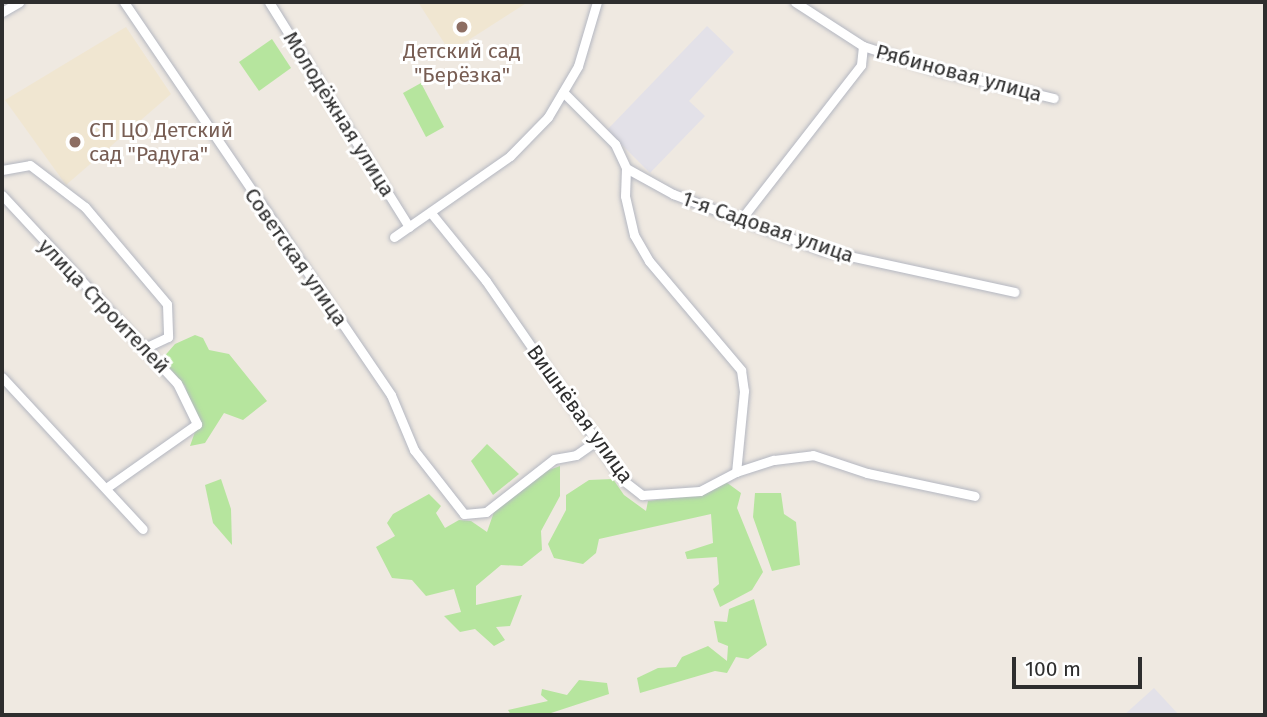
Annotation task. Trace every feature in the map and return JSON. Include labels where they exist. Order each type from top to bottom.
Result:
[{"type":"street","points":[[2,12],[19,2]]},
{"type":"street","name":"Советская улица","points":[[124,2],[391,395],[414,450],[464,514],[486,512],[554,459],[576,456],[596,441]]},
{"type":"street","name":"Молодёжная улица","points":[[269,2],[409,227]]},
{"type":"street","points":[[394,237],[510,156],[548,117],[578,66],[597,2]]},
{"type":"street","name":"Рябиновая улица","points":[[795,2],[863,46],[937,70],[1054,98]]},
{"type":"street","points":[[742,218],[861,65],[863,46]]},
{"type":"street","name":"1-я Садовая улица","points":[[563,92],[615,144],[626,167],[673,194],[822,250],[1014,292]]},
{"type":"street","points":[[2,170],[30,165],[85,207],[167,304],[168,337],[146,347]]},
{"type":"street","points":[[626,167],[625,196],[634,234],[649,261],[741,370],[744,391],[736,472],[774,460],[813,455],[867,472],[975,496]]},
{"type":"street","name":"улица Строителей","points":[[2,195],[177,383],[197,424],[106,488]]},
{"type":"street","name":"Вишнёвая улица","points":[[431,213],[486,281],[624,481],[642,495],[700,491],[736,472]]},
{"type":"street","points":[[2,377],[143,529]]},
{"type":"shaded area","name":"Детский сад \"Берёзка\"","points":[[418,2],[528,2],[450,52]]},
{"type":"shaded area","points":[[707,26],[734,52],[689,101],[705,116],[650,173],[607,130]]},
{"type":"shaded area","name":"СП ЦО Детский сад \"Радуга\"","points":[[126,27],[171,94],[66,185],[5,100]]},
{"type":"shaded area","points":[[1154,688],[1179,715],[1124,715]]},
{"type":"green space","points":[[272,39],[291,68],[259,91],[239,62]]},
{"type":"green space","points":[[421,83],[444,127],[426,137],[403,93]]},
{"type":"green space","points":[[195,335],[203,338],[209,350],[229,354],[267,401],[243,420],[224,413],[205,443],[190,446],[197,426],[185,386],[162,359],[175,344]]},
{"type":"green space","points":[[487,444],[519,474],[493,495],[471,461]]},
{"type":"green space","points":[[560,466],[560,496],[541,531],[542,550],[522,566],[501,565],[476,586],[476,605],[522,595],[510,626],[496,627],[505,640],[494,646],[475,629],[460,632],[444,616],[461,612],[454,589],[426,596],[412,580],[392,578],[376,547],[395,536],[387,523],[393,514],[429,494],[441,506],[436,513],[445,528],[459,520],[471,521],[487,532],[495,509],[541,473]]},
{"type":"green space","points":[[221,479],[231,509],[232,545],[213,523],[205,485]]},
{"type":"green space","points":[[613,479],[624,495],[646,511],[648,501],[704,494],[726,482],[741,493],[737,508],[763,572],[752,590],[720,607],[713,589],[719,584],[717,557],[687,559],[685,552],[713,543],[711,514],[599,539],[596,553],[583,564],[554,558],[548,544],[566,510],[566,495],[589,480]]},
{"type":"green space","points":[[755,493],[781,493],[784,514],[796,522],[800,565],[772,571],[753,517]]},
{"type":"green space","points":[[754,599],[767,645],[748,659],[736,657],[727,673],[715,671],[640,693],[637,678],[658,668],[676,667],[682,657],[708,646],[727,661],[728,646],[718,642],[714,621],[727,622],[729,609]]},
{"type":"green space","points":[[579,680],[607,683],[609,694],[548,714],[511,715],[508,710],[548,701],[541,695],[542,689],[567,695]]},
{"type":"place","name":"Детский сад \"Берёзка\"","points":[[462,27]]},
{"type":"place","name":"СП ЦО Детский сад \"Радуга\"","points":[[75,142]]}]
